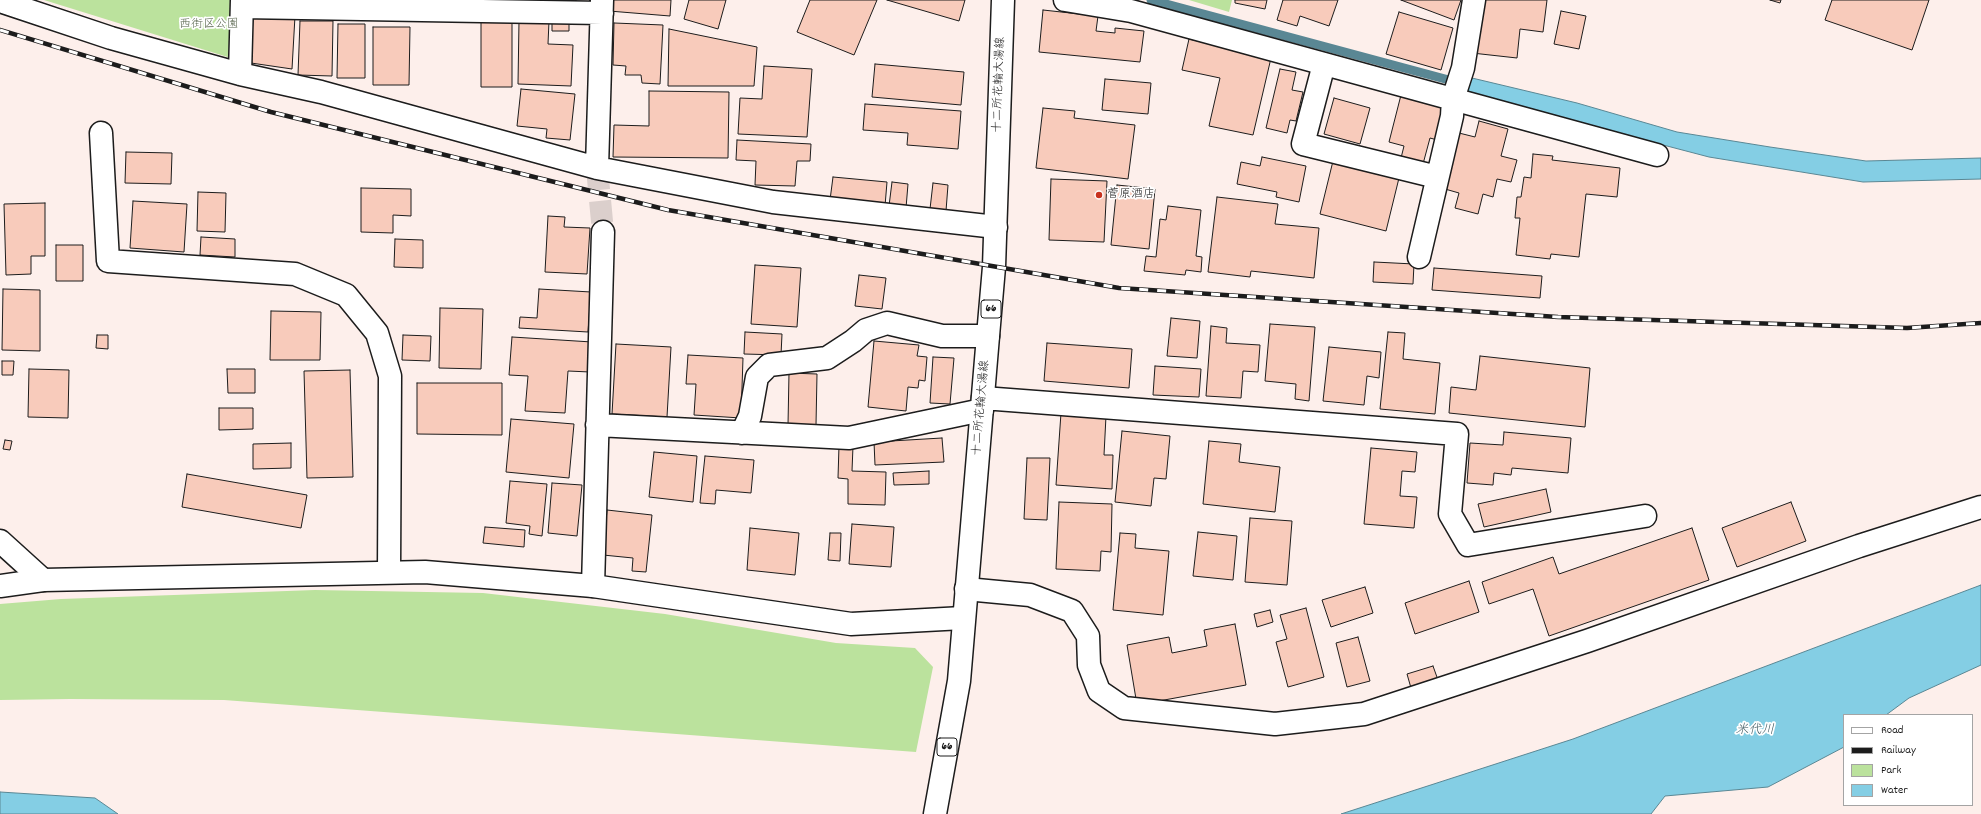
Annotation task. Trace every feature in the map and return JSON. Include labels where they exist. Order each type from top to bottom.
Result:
[{"type":"street","name":"十二所花輪大湯線","points":[[935,814],[959,681],[988,336],[996,227],[1003,0]]},
{"type":"street","points":[[1065,0],[1131,11],[1657,155]]},
{"type":"street","points":[[1419,257],[1452,116],[1453,99],[1462,68],[1474,0]]},
{"type":"street","points":[[0,1],[111,38],[240,74],[321,92],[597,168],[773,202],[996,227]]},
{"type":"street","points":[[240,74],[242,4],[602,6],[597,168]]},
{"type":"street","points":[[1324,64],[1303,144],[1437,177]]},
{"type":"street","points":[[101,133],[108,261],[295,274],[346,295],[377,333],[390,376],[389,572]]},
{"type":"street","points":[[593,586],[602,232]]},
{"type":"street","points":[[742,433],[750,416],[758,377],[769,365],[827,358],[853,341],[866,330],[887,323],[942,336],[988,336]]},
{"type":"street","points":[[597,425],[849,438],[982,404],[1457,434],[1450,514],[1468,545],[1645,516]]},
{"type":"street","points":[[966,589],[1030,595],[1072,611],[1088,636],[1089,665],[1099,691],[1124,708],[1275,724],[1364,714],[1587,641],[1859,546],[1981,507]]},
{"type":"street","points":[[0,541],[43,580]]},
{"type":"street","points":[[0,586],[43,580],[424,572],[593,586],[851,624],[964,618]]},
{"type":"green space","name":"西街区公園","points":[[44,0],[233,0],[234,59]]},
{"type":"green space","points":[[1189,0],[1232,0],[1229,12]]},
{"type":"green space","points":[[315,590],[483,593],[665,614],[836,643],[915,648],[933,667],[916,752],[224,700],[0,700],[0,604],[61,599]]},
{"type":"water","points":[[1472,78],[1577,103],[1677,132],[1770,147],[1866,161],[1981,158],[1981,179],[1863,182],[1709,157],[1465,93]]},
{"type":"water","name":"米代川","points":[[1981,585],[1981,665],[1909,698],[1887,714],[1843,714],[1843,748],[1768,787],[1665,796],[1651,814],[1341,814],[1573,739]]},
{"type":"water","points":[[0,792],[95,798],[118,814],[0,814]]},
{"type":"building","points":[[516,0],[576,0],[576,2]]},
{"type":"building","points":[[610,0],[671,0],[670,16],[609,11]]},
{"type":"building","points":[[689,0],[726,0],[718,29],[684,19]]},
{"type":"building","points":[[810,0],[877,0],[854,55],[797,32]]},
{"type":"building","points":[[887,0],[965,0],[959,21]]},
{"type":"building","points":[[1235,0],[1267,0],[1265,9],[1235,3]]},
{"type":"building","points":[[1283,0],[1338,0],[1329,26],[1300,16],[1297,26],[1277,20]]},
{"type":"building","points":[[1401,0],[1461,0],[1454,20]]},
{"type":"building","points":[[1478,0],[1547,0],[1543,32],[1520,29],[1517,58],[1472,53]]},
{"type":"building","points":[[1770,0],[1781,0],[1780,3]]},
{"type":"building","points":[[1832,0],[1929,0],[1912,50],[1825,20]]},
{"type":"building","points":[[1043,10],[1098,16],[1096,31],[1115,33],[1115,28],[1144,31],[1140,62],[1039,52]]},
{"type":"building","points":[[1561,11],[1586,16],[1579,49],[1554,44]]},
{"type":"building","points":[[1399,12],[1453,28],[1441,70],[1386,54]]},
{"type":"building","points":[[253,15],[295,16],[292,69],[251,63]]},
{"type":"building","points":[[552,17],[569,17],[569,31],[552,31]]},
{"type":"building","points":[[481,20],[512,21],[512,87],[481,87]]},
{"type":"building","points":[[300,21],[333,21],[332,76],[298,75]]},
{"type":"building","points":[[519,21],[549,21],[548,44],[573,45],[571,86],[518,84]]},
{"type":"building","points":[[614,23],[663,25],[660,84],[642,83],[641,75],[625,75],[626,66],[613,65]]},
{"type":"building","points":[[338,24],[365,24],[365,78],[337,78]]},
{"type":"building","points":[[373,27],[410,27],[409,85],[373,85]]},
{"type":"building","points":[[669,29],[757,47],[754,86],[668,86]]},
{"type":"building","points":[[1189,39],[1271,58],[1253,135],[1209,126],[1220,78],[1182,70]]},
{"type":"building","points":[[875,64],[964,72],[961,105],[872,97]]},
{"type":"building","points":[[764,66],[812,69],[807,137],[738,134],[740,98],[762,99]]},
{"type":"building","points":[[1280,69],[1296,72],[1292,90],[1303,92],[1296,121],[1290,120],[1287,133],[1266,128]]},
{"type":"building","points":[[1105,79],[1151,83],[1148,114],[1102,110]]},
{"type":"building","points":[[521,89],[575,94],[570,140],[546,138],[547,129],[517,126]]},
{"type":"building","points":[[649,91],[729,92],[728,158],[613,157],[614,125],[649,126]]},
{"type":"building","points":[[1401,95],[1450,108],[1441,141],[1430,138],[1423,164],[1401,158],[1404,146],[1389,142]]},
{"type":"building","points":[[1334,98],[1370,108],[1360,144],[1324,134]]},
{"type":"building","points":[[865,104],[961,111],[958,149],[907,145],[908,133],[863,130]]},
{"type":"building","points":[[1043,108],[1075,111],[1074,118],[1135,125],[1128,179],[1036,168]]},
{"type":"building","points":[[1479,121],[1508,129],[1501,156],[1517,160],[1511,182],[1497,179],[1493,197],[1483,194],[1478,214],[1455,208],[1459,193],[1445,189],[1459,133],[1475,137]]},
{"type":"building","points":[[737,140],[811,144],[810,161],[797,161],[795,186],[755,185],[756,161],[736,160]]},
{"type":"building","points":[[126,152],[172,153],[171,184],[125,183]]},
{"type":"building","points":[[1533,154],[1553,156],[1552,160],[1620,168],[1617,197],[1586,194],[1579,257],[1551,254],[1550,259],[1516,255],[1520,218],[1515,218],[1517,197],[1521,197],[1524,177],[1531,178]]},
{"type":"building","points":[[1262,157],[1306,166],[1299,202],[1276,197],[1277,192],[1237,184],[1241,162],[1260,166]]},
{"type":"building","points":[[1333,161],[1399,178],[1386,231],[1320,214]]},
{"type":"building","points":[[833,177],[887,182],[885,206],[830,200]]},
{"type":"building","points":[[1051,179],[1107,181],[1104,242],[1049,240]]},
{"type":"building","points":[[892,182],[908,184],[906,208],[889,206]]},
{"type":"building","points":[[933,183],[948,185],[946,211],[930,209]]},
{"type":"building","points":[[1117,185],[1155,189],[1149,249],[1111,245]]},
{"type":"building","points":[[361,188],[411,189],[411,216],[393,215],[393,233],[361,232]]},
{"type":"building","points":[[198,192],[226,193],[225,232],[197,231]]},
{"type":"building","points":[[1217,197],[1278,204],[1275,224],[1319,228],[1314,278],[1251,271],[1250,277],[1208,272]]},
{"type":"building","points":[[133,201],[187,204],[184,252],[130,248]]},
{"type":"building","points":[[45,203],[45,256],[31,256],[31,274],[6,275],[4,204]]},
{"type":"building","points":[[1168,206],[1201,210],[1196,256],[1202,257],[1201,272],[1186,270],[1185,275],[1144,271],[1146,256],[1156,257],[1160,219],[1166,220]]},
{"type":"building","points":[[548,216],[565,217],[564,227],[590,228],[587,274],[545,272]]},
{"type":"building","points":[[201,237],[235,239],[235,257],[200,255]]},
{"type":"building","points":[[395,239],[423,240],[423,268],[394,267]]},
{"type":"building","points":[[56,245],[83,245],[83,281],[56,281]]},
{"type":"building","points":[[1374,262],[1414,264],[1413,284],[1373,282]]},
{"type":"building","points":[[755,265],[801,268],[797,327],[751,324]]},
{"type":"building","points":[[1434,268],[1542,276],[1540,298],[1432,290]]},
{"type":"building","points":[[859,275],[886,278],[882,309],[855,306]]},
{"type":"building","points":[[3,289],[40,290],[40,351],[2,350]]},
{"type":"building","points":[[539,289],[591,292],[588,332],[519,328],[520,317],[537,318]]},
{"type":"building","points":[[440,308],[483,309],[481,369],[439,368]]},
{"type":"building","points":[[271,311],[321,312],[320,360],[270,360]]},
{"type":"building","points":[[1171,318],[1200,321],[1197,358],[1167,356]]},
{"type":"building","points":[[1270,324],[1315,327],[1309,401],[1295,399],[1296,384],[1265,381]]},
{"type":"building","points":[[1211,326],[1227,328],[1226,343],[1260,345],[1258,372],[1243,371],[1241,398],[1206,396]]},
{"type":"building","points":[[745,332],[782,334],[781,355],[744,354]]},
{"type":"building","points":[[1388,332],[1405,333],[1403,359],[1440,363],[1435,414],[1380,409]]},
{"type":"building","points":[[97,335],[108,335],[108,349],[96,348]]},
{"type":"building","points":[[403,335],[431,336],[430,361],[402,360]]},
{"type":"building","points":[[512,337],[592,342],[590,372],[568,371],[565,413],[525,411],[528,376],[509,375]]},
{"type":"building","points":[[874,341],[919,345],[917,356],[927,357],[925,381],[919,380],[918,388],[908,387],[906,411],[868,407]]},
{"type":"building","points":[[1047,343],[1132,349],[1129,388],[1044,381]]},
{"type":"building","points":[[616,344],[671,347],[667,417],[612,414]]},
{"type":"building","points":[[1329,347],[1381,352],[1379,378],[1367,376],[1364,405],[1323,401]]},
{"type":"building","points":[[688,355],[743,358],[741,418],[694,415],[696,384],[686,384]]},
{"type":"building","points":[[1480,356],[1590,368],[1585,427],[1449,413],[1451,387],[1476,390]]},
{"type":"building","points":[[933,357],[954,358],[950,404],[930,403]]},
{"type":"building","points":[[2,361],[14,361],[13,375],[2,375]]},
{"type":"building","points":[[1155,366],[1201,369],[1199,397],[1153,395]]},
{"type":"building","points":[[29,369],[69,370],[68,418],[28,417]]},
{"type":"building","points":[[227,369],[255,369],[255,393],[228,393]]},
{"type":"building","points":[[350,370],[353,477],[307,478],[304,371]]},
{"type":"building","points":[[789,373],[817,374],[816,425],[788,425]]},
{"type":"building","points":[[417,383],[502,383],[502,435],[417,434]]},
{"type":"building","points":[[219,408],[253,408],[253,429],[219,430]]},
{"type":"building","points":[[1061,413],[1106,416],[1104,455],[1113,455],[1112,489],[1056,485]]},
{"type":"building","points":[[511,419],[574,424],[569,478],[506,472]]},
{"type":"building","points":[[1122,431],[1170,436],[1166,479],[1154,478],[1151,506],[1115,502]]},
{"type":"building","points":[[1504,432],[1571,438],[1568,473],[1512,468],[1511,475],[1494,473],[1493,485],[1467,483],[1470,443],[1503,445]]},
{"type":"building","points":[[942,438],[944,462],[875,465],[874,442]]},
{"type":"building","points":[[5,440],[12,441],[10,450],[3,449]]},
{"type":"building","points":[[1209,441],[1241,444],[1239,462],[1280,467],[1275,512],[1203,504]]},
{"type":"building","points":[[291,443],[291,468],[253,469],[253,444]]},
{"type":"building","points":[[839,446],[853,446],[852,471],[886,472],[885,505],[848,504],[848,479],[838,478]]},
{"type":"building","points":[[1371,448],[1417,452],[1415,472],[1402,471],[1400,496],[1417,497],[1414,528],[1364,524]]},
{"type":"building","points":[[654,452],[697,456],[693,502],[649,497]]},
{"type":"building","points":[[705,456],[754,460],[751,493],[716,490],[715,504],[700,503]]},
{"type":"building","points":[[1027,458],[1050,458],[1047,520],[1024,519]]},
{"type":"building","points":[[929,471],[929,484],[894,485],[893,473]]},
{"type":"building","points":[[187,474],[307,495],[301,528],[182,507]]},
{"type":"building","points":[[510,481],[547,484],[542,536],[529,534],[530,526],[506,523]]},
{"type":"building","points":[[552,483],[582,485],[577,536],[548,533]]},
{"type":"building","points":[[1546,489],[1551,512],[1484,527],[1478,504]]},
{"type":"building","points":[[1059,502],[1112,504],[1111,552],[1101,551],[1100,571],[1056,569]]},
{"type":"building","points":[[1791,502],[1806,541],[1737,567],[1722,528]]},
{"type":"building","points":[[607,510],[652,515],[646,572],[632,571],[633,558],[603,555]]},
{"type":"building","points":[[1250,518],[1292,521],[1287,585],[1245,582]]},
{"type":"building","points":[[852,524],[894,527],[891,567],[849,564]]},
{"type":"building","points":[[485,527],[525,530],[524,547],[483,543]]},
{"type":"building","points":[[750,528],[799,533],[795,575],[747,570]]},
{"type":"building","points":[[1692,528],[1709,580],[1549,636],[1533,589],[1489,604],[1482,582],[1553,557],[1559,574]]},
{"type":"building","points":[[1198,532],[1237,536],[1233,580],[1193,576]]},
{"type":"building","points":[[830,533],[841,533],[840,561],[828,560]]},
{"type":"building","points":[[1120,533],[1136,534],[1135,548],[1169,551],[1163,615],[1113,610]]},
{"type":"building","points":[[1469,581],[1479,612],[1415,634],[1405,603]]},
{"type":"building","points":[[1365,587],[1373,613],[1331,627],[1322,600]]},
{"type":"building","points":[[1306,608],[1324,677],[1288,687],[1276,642],[1287,639],[1280,615]]},
{"type":"building","points":[[1270,610],[1273,622],[1257,627],[1254,614]]},
{"type":"building","points":[[1235,624],[1246,685],[1137,705],[1127,645],[1169,637],[1172,653],[1207,646],[1204,630]]},
{"type":"building","points":[[1358,637],[1370,681],[1347,687],[1336,643]]},
{"type":"building","points":[[1433,666],[1438,680],[1411,688],[1407,674]]},
{"type":"waterway","points":[[1151,0],[1460,83]]},
{"type":"tunnel","points":[[597,168],[603,232]]},
{"type":"railway","points":[[0,30],[271,112],[668,210],[1119,288],[1558,317],[1907,328],[1981,323]]},
{"type":"place","name":"菅原酒店","points":[[1099,195]]}]
